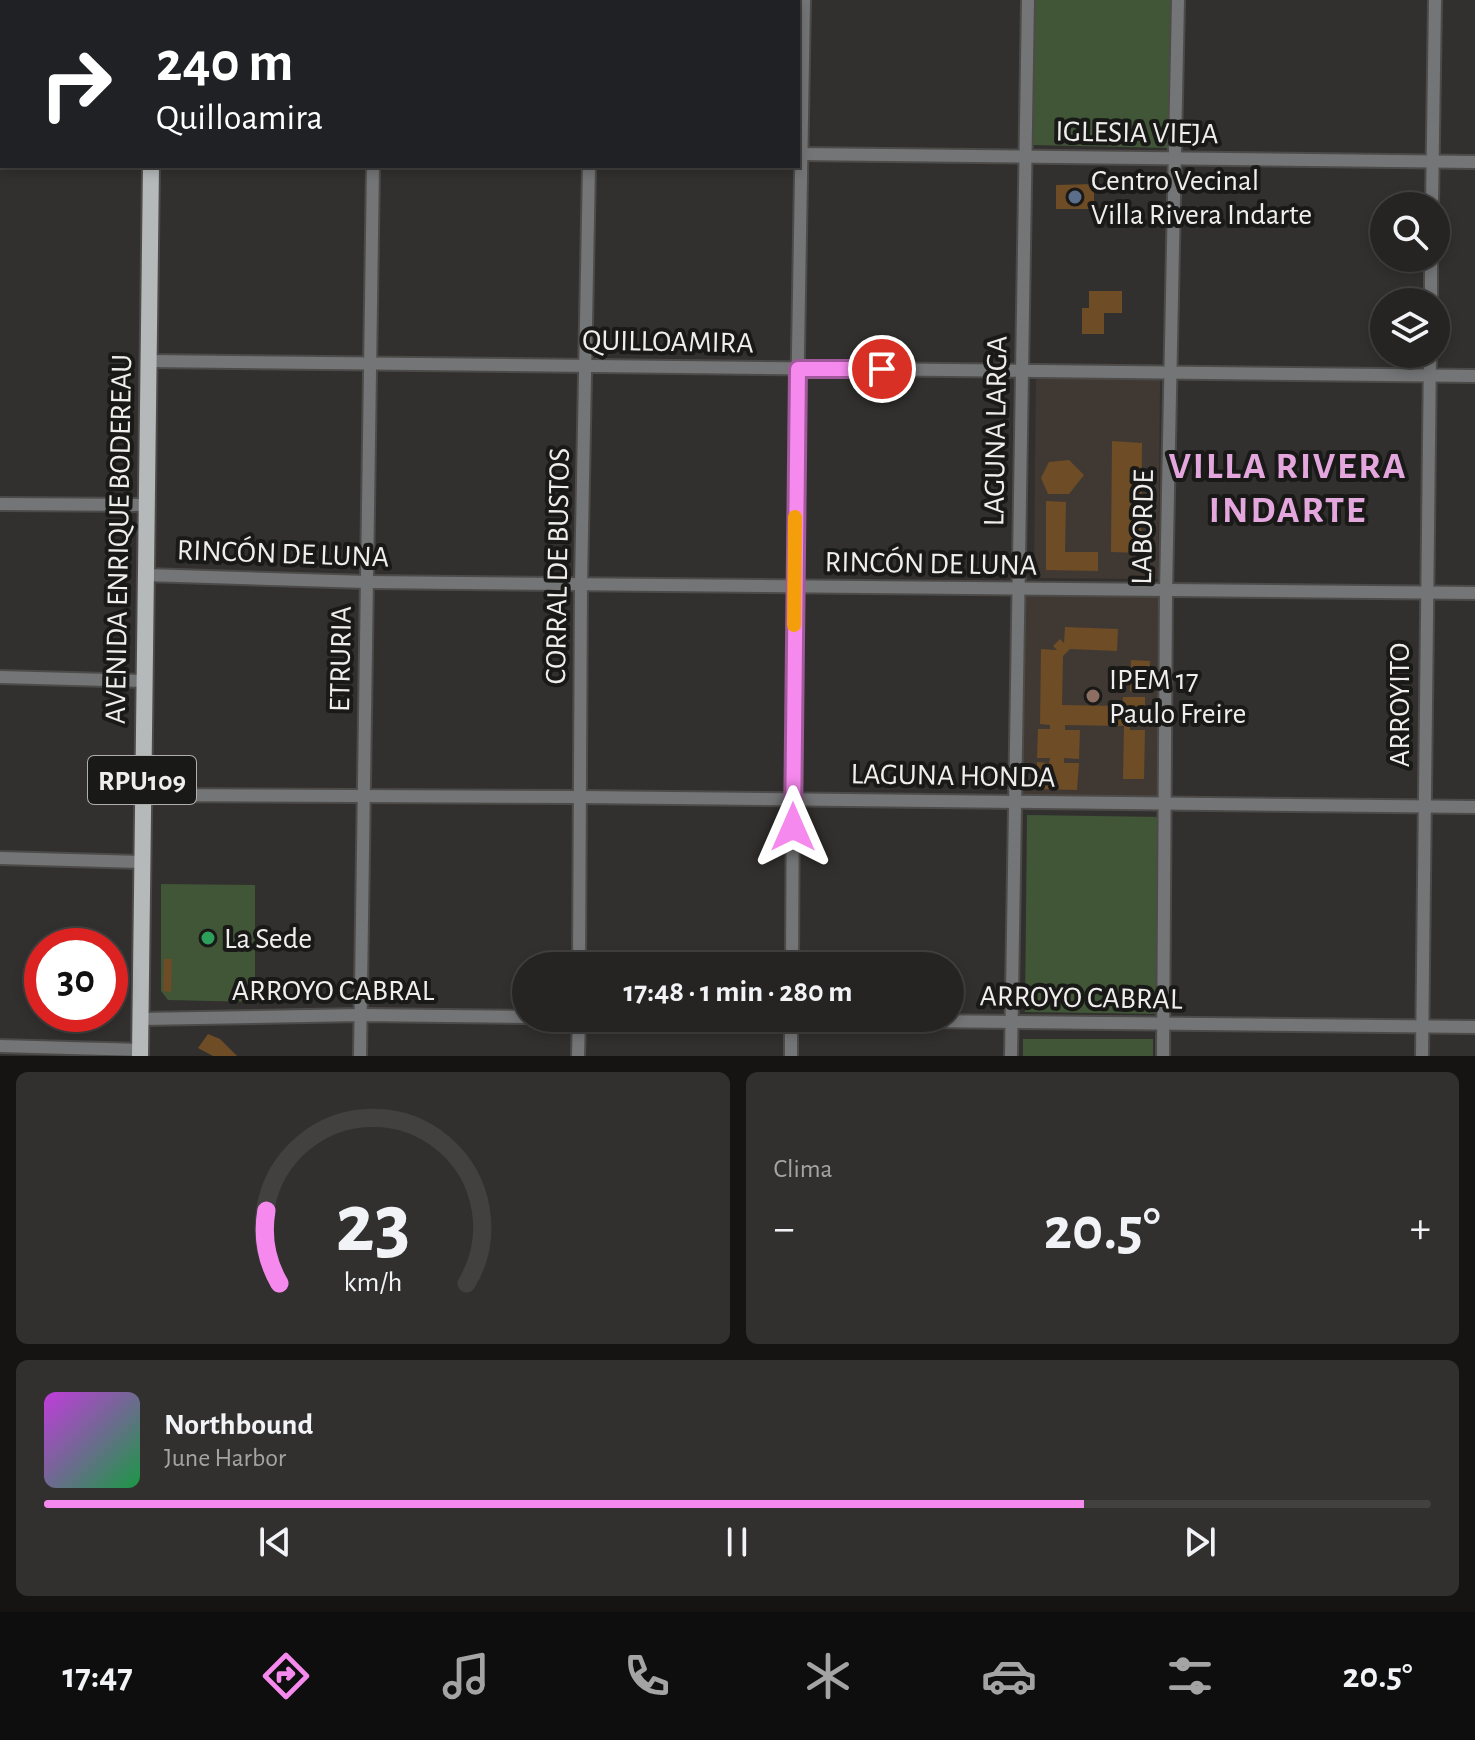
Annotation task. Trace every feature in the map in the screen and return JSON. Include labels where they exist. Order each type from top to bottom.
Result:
[{"type":"main road","name":"AVENIDA ENRIQUE BODEREAU","points":[[140,1053],[151,168]]},
{"type":"street","points":[[800,154],[804,0]]},
{"type":"street","name":"LAGUNA LARGA","points":[[1011,1056],[1028,0]]},
{"type":"street","name":"LABORDE","points":[[1163,1056],[1166,591],[1178,0]]},
{"type":"street","points":[[1432,192],[1435,0]]},
{"type":"street","name":"IGLESIA VIEJA","points":[[800,154],[1475,162]]},
{"type":"street","name":"ETRURIA","points":[[360,1056],[373,168]]},
{"type":"street","name":"CORRAL DE BUSTOS","points":[[579,952],[581,584],[589,168]]},
{"type":"street","points":[[792,952],[800,168]]},
{"type":"street","name":"QUILLOAMIRA","points":[[149,361],[1475,376]]},
{"type":"street","name":"ARROYITO","points":[[1422,1056],[1430,368]]},
{"type":"street","name":"RINCÓN DE LUNA","points":[[0,504],[146,505]]},
{"type":"street","name":"RINCÓN DE LUNA","points":[[146,575],[367,582],[1475,593]]},
{"type":"street","points":[[0,677],[144,681]]},
{"type":"street","name":"LAGUNA HONDA","points":[[142,795],[1475,807]]},
{"type":"street","points":[[0,858],[141,862]]},
{"type":"street","name":"ARROYO CABRAL","points":[[141,1019],[360,1015],[512,1017]]},
{"type":"street","name":"ARROYO CABRAL","points":[[964,1021],[1475,1027]]},
{"type":"street","points":[[578,1056],[579,1032]]},
{"type":"street","points":[[791,1032],[791,1056]]},
{"type":"street","points":[[0,1046],[140,1053]]},
{"type":"shaded area","points":[[1036,378],[1160,380],[1158,579],[1034,578]]},
{"type":"shaded area","name":"IPEM 17 Paulo Freire","points":[[1024,595],[1162,595],[1166,803],[1022,798]]},
{"type":"green space","points":[[1033,0],[1174,0],[1171,148],[1031,145]]},
{"type":"green space","points":[[1027,815],[1162,817],[1160,1014],[1025,1012]]},
{"type":"green space","name":"La Sede","points":[[161,884],[255,885],[255,1002],[168,1000],[161,991]]},
{"type":"green space","points":[[1023,1039],[1153,1039],[1153,1056],[1023,1056]]},
{"type":"building","name":"Centro Vecinal Villa Rivera Indarte","points":[[1094,184],[1094,209],[1056,209],[1056,185]]},
{"type":"building","points":[[1089,291],[1122,291],[1122,313],[1104,313],[1104,334],[1082,334],[1082,308],[1089,308]]},
{"type":"building","points":[[1112,441],[1142,443],[1141,553],[1111,552]]},
{"type":"building","points":[[1069,460],[1084,475],[1069,494],[1048,494],[1041,478],[1049,462]]},
{"type":"building","points":[[1046,501],[1066,502],[1065,552],[1098,552],[1098,571],[1046,570]]},
{"type":"building","points":[[1065,627],[1118,629],[1117,651],[1070,649],[1063,656],[1062,705],[1123,706],[1123,697],[1145,697],[1145,726],[1130,726],[1130,730],[1145,730],[1144,779],[1123,779],[1124,726],[1065,725],[1065,730],[1080,730],[1079,759],[1064,758],[1064,763],[1079,763],[1077,790],[1037,789],[1037,762],[1049,763],[1050,758],[1037,758],[1038,729],[1050,729],[1050,725],[1040,724],[1041,649],[1057,650],[1053,646],[1060,639],[1064,643]]},
{"type":"building","points":[[1131,660],[1150,661],[1149,692],[1130,691]]},
{"type":"building","points":[[164,959],[172,959],[171,992],[163,991]]},
{"type":"building","points":[[208,1034],[220,1039],[237,1056],[213,1056],[198,1048]]},
{"type":"slow traffic","points":[[794,625],[795,517]]},
{"type":"place","name":"Centro Vecinal Villa Rivera Indarte","points":[[1075,197]]},
{"type":"place","name":"IPEM 17 Paulo Freire","points":[[1093,696]]},
{"type":"place","name":"La Sede","points":[[208,938]]},
{"type":"district","name":"VILLA RIVERA INDARTE","points":[[1288,487]]},
{"type":"route","points":[[793,827],[798,369],[882,369]]}]
